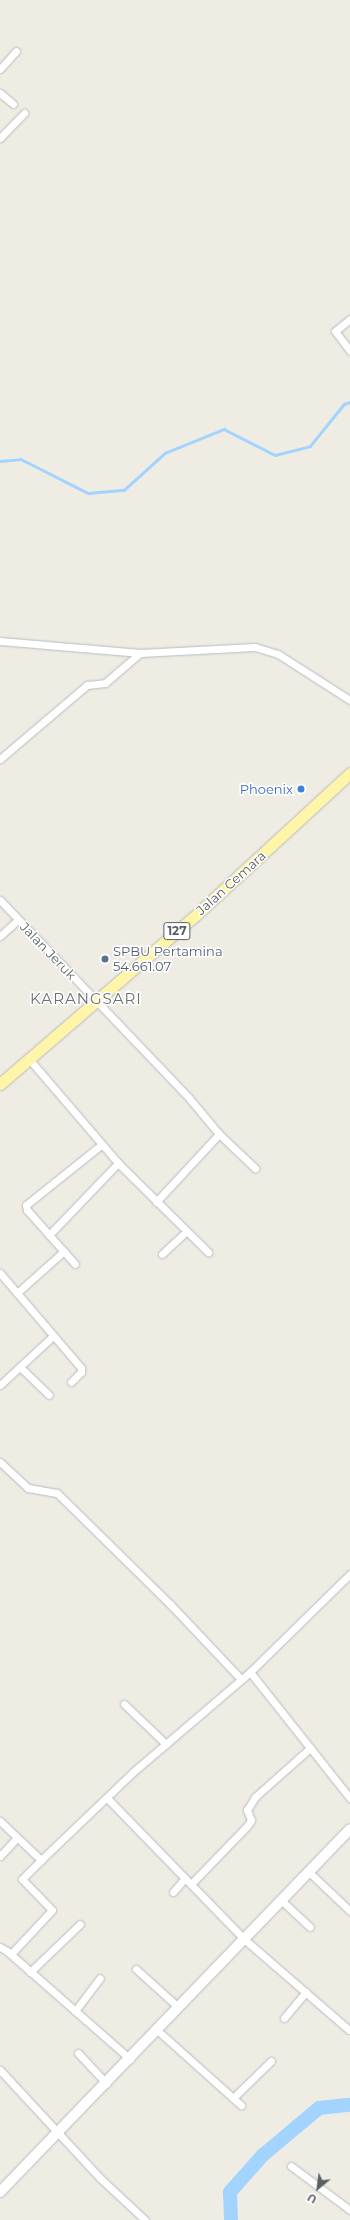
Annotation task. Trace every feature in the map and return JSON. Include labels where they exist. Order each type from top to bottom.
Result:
[{"type":"main road","name":"Jalan Cemara","points":[[0,1084],[306,816],[350,774]]},
{"type":"main road","points":[[0,2192],[57,2132],[107,2084],[178,2007],[350,1829]]},
{"type":"street","points":[[0,69],[16,52]]},
{"type":"street","points":[[0,93],[12,104]]},
{"type":"street","points":[[0,138],[24,113]]},
{"type":"street","points":[[350,319],[336,331],[350,351]]},
{"type":"street","points":[[0,641],[140,653],[255,648],[268,650],[316,676],[350,700]]},
{"type":"street","points":[[0,759],[87,685],[105,683],[140,653]]},
{"type":"street","name":"Jalan Jeruk","points":[[0,900],[219,1134],[255,1168]]},
{"type":"street","points":[[0,936],[18,920]]},
{"type":"street","points":[[29,1059],[101,1145],[156,1202],[208,1252]]},
{"type":"street","points":[[156,1202],[219,1134]]},
{"type":"street","points":[[75,1264],[27,1210],[27,1203],[101,1145]]},
{"type":"street","points":[[49,1235],[118,1163]]},
{"type":"street","points":[[162,1254],[186,1232]]},
{"type":"street","points":[[17,1293],[64,1251]]},
{"type":"street","points":[[2,1278],[17,1293],[81,1368],[81,1372],[71,1382]]},
{"type":"street","points":[[1,1381],[20,1367],[53,1336]]},
{"type":"street","points":[[20,1367],[49,1395]]},
{"type":"street","points":[[0,1462],[28,1488],[57,1493],[170,1604],[241,1679]]},
{"type":"street","points":[[11,1954],[52,1910],[22,1879],[166,1744],[250,1672],[350,1574]]},
{"type":"street","points":[[250,1672],[350,1798]]},
{"type":"street","points":[[124,1704],[166,1744]]},
{"type":"street","points":[[191,1884],[248,1825],[251,1820],[247,1810],[255,1797],[310,1748]]},
{"type":"street","points":[[107,1798],[244,1939],[349,2030]]},
{"type":"street","points":[[0,1821],[41,1860]]},
{"type":"street","points":[[0,1856],[17,1838]]},
{"type":"street","points":[[309,1872],[350,1911]]},
{"type":"street","points":[[173,1892],[185,1878]]},
{"type":"street","points":[[282,1901],[310,1927]]},
{"type":"street","points":[[30,1972],[80,1924]]},
{"type":"street","points":[[0,1947],[11,1954],[130,2059]]},
{"type":"street","points":[[136,1969],[178,2007]]},
{"type":"street","points":[[75,2011],[100,1978]]},
{"type":"street","points":[[284,2018],[306,1992]]},
{"type":"street","points":[[157,2030],[241,2105]]},
{"type":"street","points":[[78,2053],[107,2084]]},
{"type":"street","points":[[233,2098],[271,2060]]},
{"type":"street","points":[[0,2070],[57,2132],[144,2220]]},
{"type":"street","points":[[291,2166],[350,2210]]},
{"type":"waterway","points":[[0,461],[21,459],[88,493],[124,490],[165,453],[224,429],[275,455],[310,446],[344,404],[350,402]]},
{"type":"waterway","points":[[231,2220],[230,2192],[263,2155],[319,2108],[350,2105]]},
{"type":"place","name":"Phoenix","points":[[301,789]]},
{"type":"place","name":"SPBU Pertamina 54.661.07","points":[[105,959]]},
{"type":"district","name":"KARANGSARI","points":[[86,999]]}]
